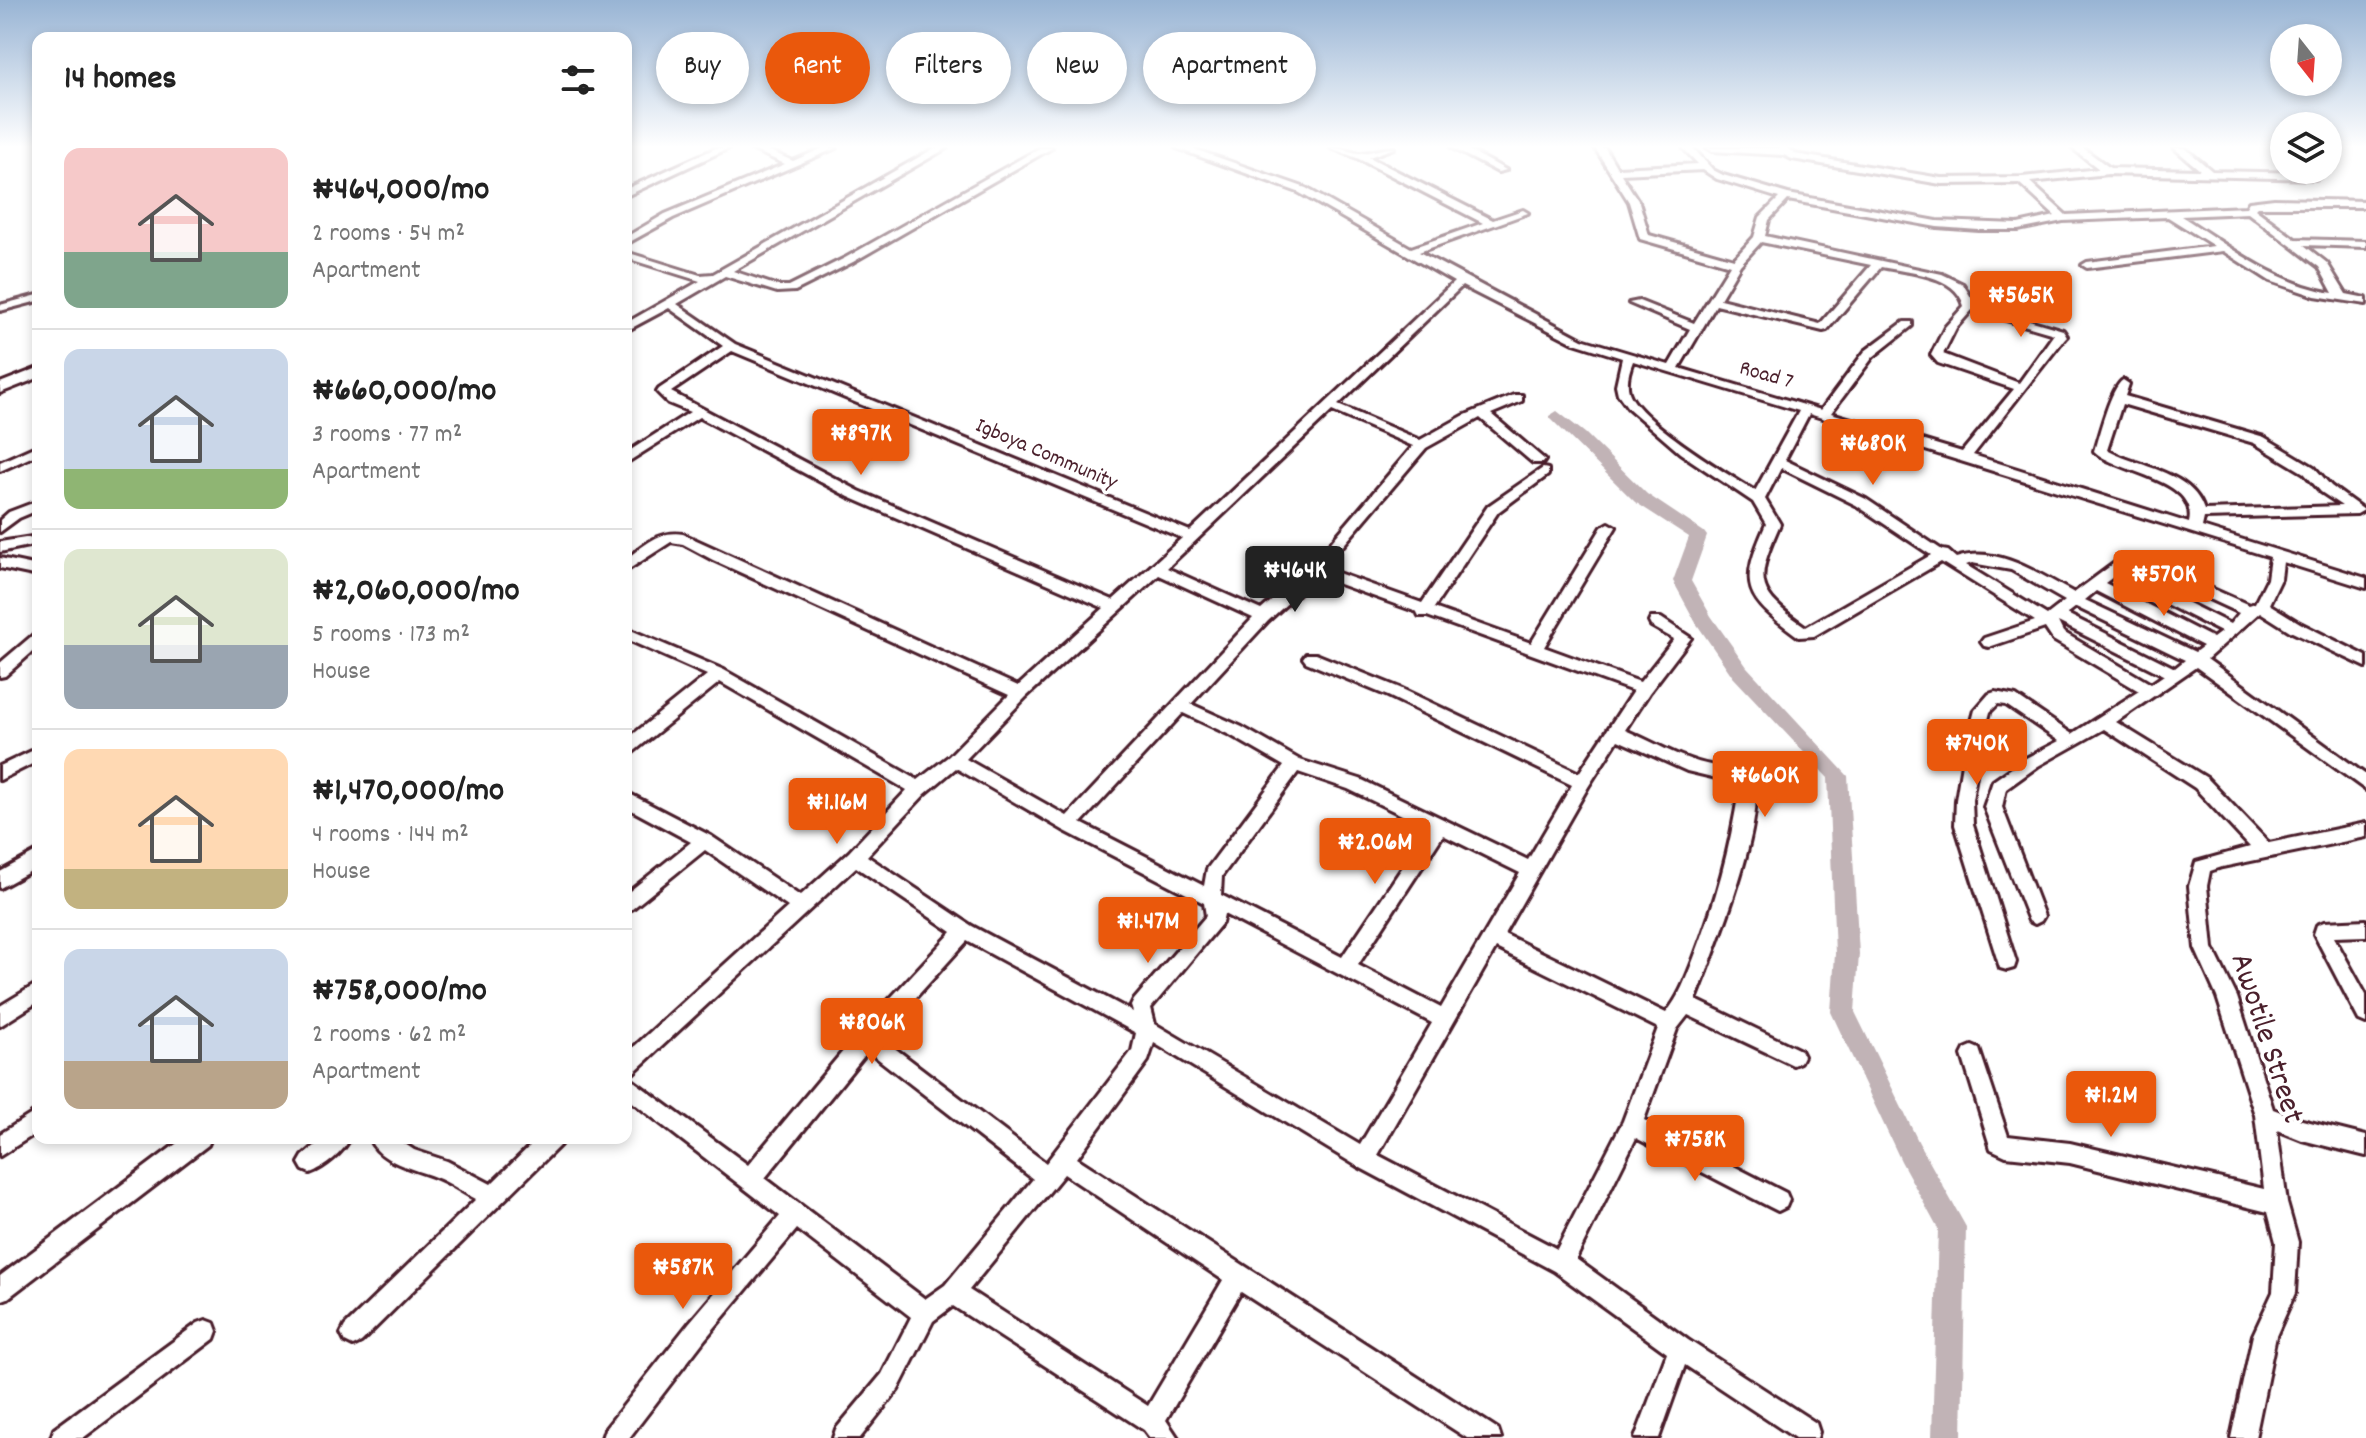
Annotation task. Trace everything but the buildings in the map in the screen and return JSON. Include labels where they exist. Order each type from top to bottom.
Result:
[{"type":"main road","points":[[0,388],[32,375]]},
{"type":"street","points":[[632,238],[671,215]]},
{"type":"street","points":[[632,325],[824,215]]},
{"type":"street","points":[[632,257],[699,278],[721,274],[777,289],[791,289],[928,215]]},
{"type":"street","name":"Road 7","points":[[1345,215],[1461,281],[1578,341],[1965,457],[2197,521],[2277,554],[2366,583]]},
{"type":"street","points":[[1476,215],[1493,224]]},
{"type":"street","points":[[1409,252],[1517,215]]},
{"type":"street","points":[[1638,215],[1644,237],[1736,263]]},
{"type":"street","points":[[1672,370],[1736,263],[1759,238],[1768,215]]},
{"type":"street","points":[[1887,215],[1937,224],[2018,227],[2063,218],[2168,215]]},
{"type":"street","points":[[2060,215],[2063,218]]},
{"type":"street","points":[[2172,215],[2274,279],[2315,293],[2366,301]]},
{"type":"street","points":[[2258,215],[2297,242],[2323,265],[2341,296]]},
{"type":"street","points":[[1759,238],[1880,262],[1957,284],[1967,291],[1970,306]]},
{"type":"street","points":[[2297,242],[2366,244]]},
{"type":"street","points":[[2087,265],[2225,248]]},
{"type":"street","points":[[1713,301],[1823,328],[1880,262]]},
{"type":"street","points":[[632,1062],[855,857],[919,789],[955,760],[1020,693],[1192,537],[1461,281]]},
{"type":"street","points":[[0,308],[32,300]]},
{"type":"street","points":[[1635,303],[1697,328]]},
{"type":"street","name":"Igboya Community","points":[[671,305],[731,346],[1192,537]]},
{"type":"street","points":[[1970,306],[1951,327],[1937,355],[1942,360],[2022,388]]},
{"type":"street","points":[[1965,457],[2022,388],[2061,334],[1970,306]]},
{"type":"street","points":[[1824,414],[1869,354],[1908,324]]},
{"type":"street","points":[[731,346],[663,392],[672,400],[854,494],[1115,607]]},
{"type":"street","points":[[1628,358],[1623,368],[1624,394],[1636,411],[1716,474],[1758,499],[1773,524],[1755,561],[1755,590],[1765,603],[1804,633],[1948,559],[1971,558],[2015,566],[2076,601],[2196,659],[2366,784]]},
{"type":"street","points":[[2120,391],[2259,440],[2309,470],[2326,489],[2357,510],[2197,521],[2193,500],[2175,484],[2100,451],[2120,391]]},
{"type":"street","points":[[1069,825],[1263,617],[1315,570],[1421,445],[1518,398]]},
{"type":"street","points":[[1328,405],[1421,445]]},
{"type":"street","points":[[1758,499],[1780,463],[1806,409]]},
{"type":"street","points":[[632,455],[699,412]]},
{"type":"street","points":[[1424,612],[1493,509],[1540,466],[1482,413]]},
{"type":"street","points":[[0,467],[32,452]]},
{"type":"street","points":[[1780,463],[1861,502],[1948,559],[2052,618],[2176,675]]},
{"type":"street","points":[[0,528],[14,515],[32,508]]},
{"type":"street","points":[[1534,651],[1609,527]]},
{"type":"street","points":[[632,562],[668,535],[679,536],[718,557],[1020,693]]},
{"type":"street","points":[[0,547],[32,541]]},
{"type":"street","points":[[2035,916],[1993,807],[1999,786],[2032,762],[2072,742],[2176,675],[2232,631],[2255,609],[2274,579],[2277,554]]},
{"type":"street","points":[[1989,642],[2052,618],[2124,561],[2135,561],[2255,609],[2366,662]]},
{"type":"street","points":[[0,563],[32,570]]},
{"type":"street","points":[[1157,569],[1263,617]]},
{"type":"street","points":[[1315,570],[1643,689]]},
{"type":"street","points":[[2113,571],[2232,631]]},
{"type":"street","points":[[2097,585],[2215,645]]},
{"type":"street","points":[[2052,618],[2058,636],[2149,690]]},
{"type":"street","points":[[1364,1159],[1582,782],[1643,689],[1683,638],[1656,622]]},
{"type":"street","points":[[632,636],[719,674],[919,789]]},
{"type":"street","points":[[0,672],[32,644]]},
{"type":"street","points":[[1311,658],[1394,692],[1582,782]]},
{"type":"street","points":[[632,744],[719,674]]},
{"type":"street","points":[[2007,962],[1964,825],[1968,776],[1983,710],[1995,698],[2010,700],[2072,742]]},
{"type":"street","points":[[1182,706],[1236,731],[1294,764],[1354,784],[1438,828],[1531,870]]},
{"type":"street","points":[[2104,722],[2201,783],[2266,852]]},
{"type":"street","points":[[1562,1263],[1632,1125],[1669,1024],[1685,1004],[1720,915],[1739,849],[1748,789],[1745,781],[1734,776],[1700,769],[1615,732]]},
{"type":"street","points":[[0,774],[32,757]]},
{"type":"street","points":[[955,760],[1069,825],[1444,1019]]},
{"type":"street","points":[[845,1438],[890,1382],[925,1313],[953,1293],[1055,1168],[1141,1055],[1147,1029],[1141,1006],[1216,918],[1212,899],[1213,874],[1294,764]]},
{"type":"street","points":[[632,802],[705,841],[801,907]]},
{"type":"street","points":[[1346,967],[1438,828]]},
{"type":"street","name":"Awotile Street","points":[[2243,1438],[2265,1335],[2284,1293],[2287,1242],[2276,1203],[2265,1115],[2227,997],[2204,948],[2198,886],[2202,867],[2221,860],[2366,830]]},
{"type":"street","points":[[632,899],[705,841]]},
{"type":"street","points":[[855,857],[965,931],[1147,1029],[1364,1159],[1562,1263],[1680,1348],[1807,1432]]},
{"type":"street","points":[[0,881],[32,862]]},
{"type":"street","points":[[2366,928],[2324,930],[2323,934],[2366,1014]]},
{"type":"street","points":[[752,1177],[866,1038],[965,931]]},
{"type":"street","points":[[1492,937],[1669,1024]]},
{"type":"street","points":[[0,1017],[32,995]]},
{"type":"street","points":[[1685,1004],[1793,1056]]},
{"type":"street","points":[[866,1038],[1055,1168],[1238,1275],[1489,1438]]},
{"type":"street","points":[[1972,1055],[1998,1142],[2006,1146],[2070,1153],[2276,1203]]},
{"type":"street","points":[[632,1089],[752,1177],[794,1216],[925,1313]]},
{"type":"street","points":[[2265,1115],[2302,1130],[2366,1146]]},
{"type":"street","points":[[0,1146],[32,1124]]},
{"type":"street","points":[[1632,1125],[1778,1200]]},
{"type":"street","points":[[0,1290],[193,1144]]},
{"type":"street","points":[[310,1163],[333,1144]]},
{"type":"street","points":[[388,1144],[409,1159],[440,1168],[493,1197]]},
{"type":"street","points":[[353,1334],[547,1144]]},
{"type":"street","points":[[614,1438],[697,1331],[794,1216]]},
{"type":"street","points":[[953,1293],[1159,1430],[1238,1275]]},
{"type":"street","points":[[63,1438],[206,1331]]},
{"type":"street","points":[[1647,1438],[1680,1348]]},
{"type":"waterway","points":[[1557,416],[1641,498],[1698,536],[1682,581],[1703,619],[1740,672],[1838,776],[1847,954],[1843,1012],[1910,1152],[1952,1227],[1947,1438]]}]
